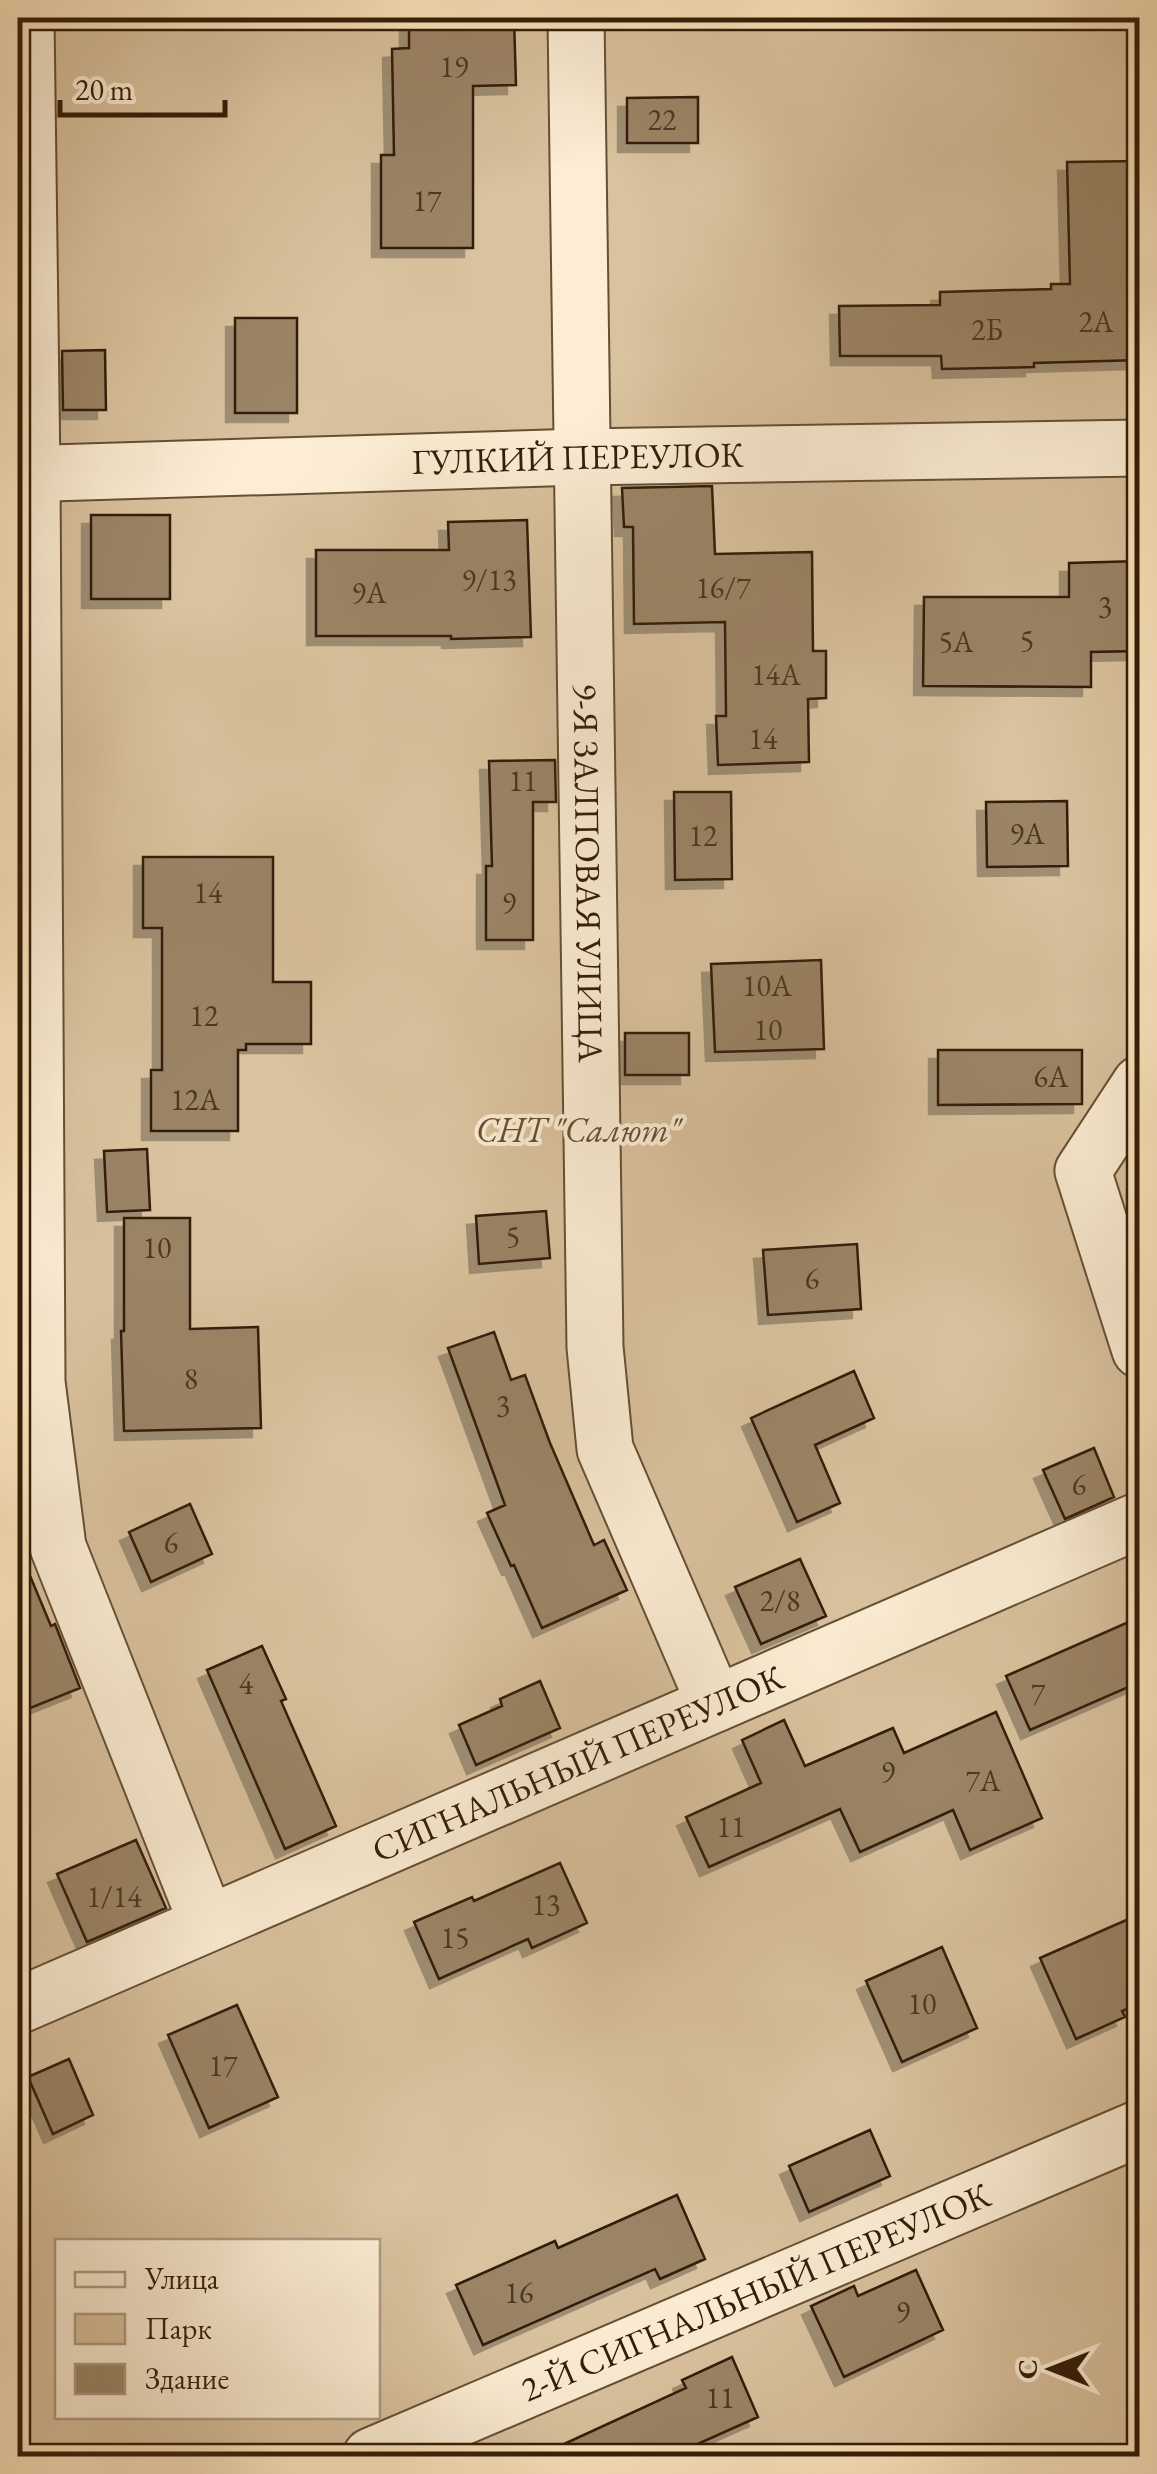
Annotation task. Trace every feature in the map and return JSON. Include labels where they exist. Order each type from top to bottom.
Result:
[{"type":"street","points":[[26,18],[25,474],[37,1382],[58,1547],[207,1922]]},
{"type":"street","name":"9-Я ЗАЛПОВАЯ УЛИЦА","points":[[576,18],[595,1347],[606,1449],[715,1704]]},
{"type":"street","name":"ГУЛКИЙ ПЕРЕУЛОК","points":[[25,474],[580,456],[1140,448]]},
{"type":"street","points":[[1140,1084],[1084,1171],[1140,1350]]},
{"type":"street","name":"СИГНАЛЬНЫЙ ПЕРЕУЛОК","points":[[18,2006],[1140,1520]]},
{"type":"street","name":"2-Й СИГНАЛЬНЫЙ ПЕРЕУЛОК","points":[[371,2456],[1140,2128]]},
{"type":"green space","name":"СНТ \"Салют\"","points":[[18,18],[1139,18],[1139,2456],[18,2456]]},
{"type":"building","points":[[409,18],[514,18],[516,85],[473,86],[473,248],[381,248],[381,155],[394,155],[392,49],[409,48]]},
{"type":"building","points":[[698,97],[698,143],[627,143],[627,98]]},
{"type":"building","points":[[1140,161],[1140,360],[942,369],[941,356],[840,356],[839,306],[940,305],[940,292],[1051,289],[1051,284],[1070,284],[1067,162]]},
{"type":"building","points":[[235,318],[297,318],[297,413],[235,413]]},
{"type":"building","points":[[105,350],[106,410],[63,410],[62,351]]},
{"type":"building","points":[[712,486],[715,554],[812,552],[813,651],[826,651],[826,698],[808,699],[809,762],[718,765],[716,716],[726,716],[725,622],[634,624],[633,527],[624,527],[622,488]]},
{"type":"building","points":[[91,515],[170,515],[170,599],[91,599]]},
{"type":"building","points":[[527,520],[531,637],[316,636],[316,550],[449,550],[448,522]]},
{"type":"building","points":[[1140,561],[1140,651],[1091,652],[1091,687],[923,686],[924,597],[1069,597],[1069,563]]},
{"type":"building","points":[[555,760],[556,802],[533,802],[533,940],[486,940],[486,866],[492,866],[489,761]]},
{"type":"building","points":[[674,792],[731,792],[732,879],[675,880]]},
{"type":"building","points":[[1067,801],[1068,866],[987,867],[986,802]]},
{"type":"building","points":[[143,857],[273,857],[273,982],[311,982],[311,1044],[246,1044],[246,1050],[238,1050],[238,1131],[151,1131],[151,1070],[162,1070],[162,928],[143,928]]},
{"type":"building","points":[[821,960],[824,1049],[715,1052],[711,964]]},
{"type":"building","points":[[625,1033],[689,1033],[689,1075],[625,1075]]},
{"type":"building","points":[[938,1050],[1082,1050],[1082,1104],[938,1105]]},
{"type":"building","points":[[147,1149],[150,1210],[107,1212],[104,1151]]},
{"type":"building","points":[[546,1211],[550,1258],[479,1264],[476,1216]]},
{"type":"building","points":[[124,1218],[190,1218],[190,1329],[258,1327],[261,1428],[124,1431]]},
{"type":"building","points":[[857,1244],[861,1309],[768,1315],[763,1250]]},
{"type":"building","points":[[494,1332],[511,1380],[525,1375],[594,1545],[604,1540],[627,1590],[542,1628],[487,1513],[505,1505],[448,1348]]},
{"type":"building","points":[[854,1371],[874,1418],[815,1445],[840,1503],[797,1522],[751,1418]]},
{"type":"building","points":[[1094,1448],[1114,1497],[1065,1519],[1043,1470]]},
{"type":"building","points":[[190,1504],[212,1554],[151,1582],[129,1532]]},
{"type":"building","points":[[18,1547],[80,1688],[18,1713]]},
{"type":"building","points":[[800,1559],[826,1616],[761,1644],[735,1587]]},
{"type":"building","points":[[1140,1617],[1140,1682],[1030,1730],[1006,1676]]},
{"type":"building","points":[[262,1646],[286,1699],[281,1701],[336,1826],[285,1849],[207,1670]]},
{"type":"building","points":[[540,1681],[560,1728],[476,1765],[459,1725],[502,1706],[500,1699]]},
{"type":"building","points":[[996,1712],[1042,1818],[970,1850],[953,1810],[860,1852],[840,1809],[709,1867],[686,1817],[761,1783],[742,1740],[784,1720],[805,1766],[893,1728],[904,1753]]},
{"type":"building","points":[[136,1840],[166,1908],[87,1942],[57,1874]]},
{"type":"building","points":[[560,1863],[587,1923],[532,1948],[528,1939],[439,1979],[414,1922],[472,1897],[474,1901]]},
{"type":"building","points":[[1140,1914],[1140,2003],[1122,2011],[1125,2017],[1076,2039],[1040,1958]]},
{"type":"building","points":[[942,1947],[977,2028],[902,2062],[866,1981]]},
{"type":"building","points":[[237,2005],[278,2097],[209,2128],[168,2035]]},
{"type":"building","points":[[69,2059],[93,2115],[53,2134],[28,2077]]},
{"type":"building","points":[[870,2130],[890,2176],[809,2212],[789,2166]]},
{"type":"building","points":[[677,2195],[705,2259],[660,2279],[655,2269],[483,2345],[456,2285],[555,2241],[558,2248]]},
{"type":"building","points":[[916,2270],[943,2330],[844,2377],[811,2306],[854,2286],[858,2296]]},
{"type":"building","points":[[732,2357],[758,2417],[671,2456],[538,2456],[686,2388],[682,2380]]}]
